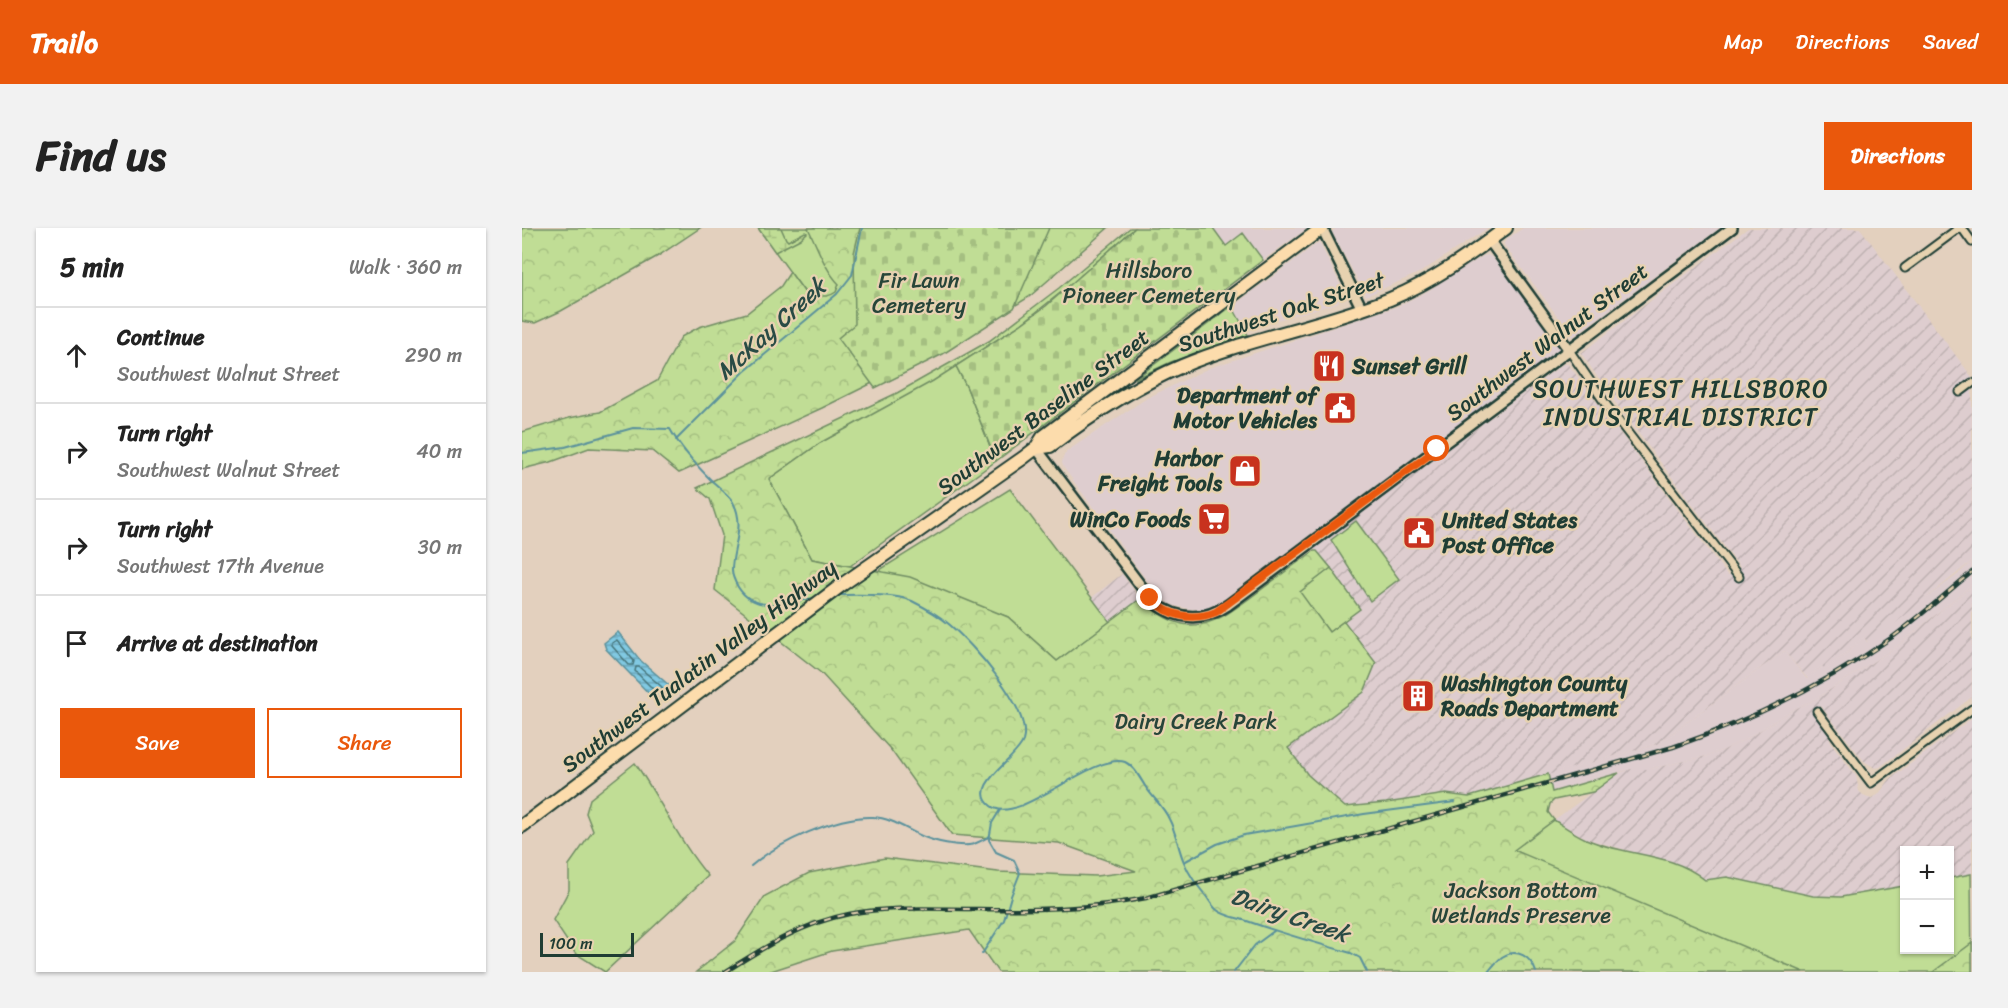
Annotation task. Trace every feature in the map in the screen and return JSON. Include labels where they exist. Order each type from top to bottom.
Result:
[{"type":"highway","name":"Southwest Baseline Street","points":[[874,562],[1036,448],[1043,437],[1322,228]]},
{"type":"highway","name":"Southwest Oak Street","points":[[1036,448],[1050,446],[1121,397],[1182,366],[1216,353],[1362,309],[1422,284],[1506,228]]},
{"type":"highway","name":"Southwest Tualatin Valley Highway","points":[[522,826],[874,562]]},
{"type":"street","points":[[1322,228],[1362,309]]},
{"type":"street","name":"Southwest Walnut Street","points":[[1036,448],[1148,597],[1160,608],[1175,615],[1205,616],[1228,605],[1732,228]]},
{"type":"street","points":[[1905,268],[1960,228],[1972,242]]},
{"type":"street","points":[[1489,240],[1569,350],[1606,406],[1739,577]]},
{"type":"street","points":[[1960,392],[1972,383]]},
{"type":"street","points":[[1817,711],[1871,783],[1972,709]]},
{"type":"shaded area","points":[[1213,228],[1308,228],[1263,260],[1244,233],[1226,246]]},
{"type":"shaded area","points":[[1336,228],[1488,228],[1421,272],[1366,296],[1332,232]]},
{"type":"shaded area","points":[[1523,228],[1720,228],[1573,337],[1505,246],[1507,239]]},
{"type":"shaded area","points":[[1748,228],[1860,228],[1972,377],[1972,561],[1893,625],[1868,642],[1863,637],[1826,670],[1822,666],[1808,679],[1784,651],[1657,744],[1469,797],[1446,794],[1345,807],[1308,775],[1288,748],[1364,692],[1344,621],[1329,632],[1299,592],[1331,568],[1313,549],[1563,364],[1568,364],[1728,576],[1740,567],[1614,401],[1581,353]]},
{"type":"shaded area","points":[[1319,242],[1345,294],[1337,303],[1245,329],[1233,306]]},
{"type":"shaded area","points":[[1488,255],[1493,258],[1560,348],[1220,602],[1205,609],[1190,609],[1171,605],[1156,593],[1064,468],[1063,457],[1067,451],[1147,398],[1209,368],[1396,307]]},
{"type":"shaded area","points":[[1972,561],[1972,585],[1899,645],[1816,699],[1792,710],[1750,737],[1707,756],[1650,769],[1631,769],[1552,792],[1548,774],[1657,744],[1784,651],[1807,679],[1823,665],[1826,669],[1848,652],[1863,636],[1867,642],[1957,575]]},
{"type":"shaded area","points":[[1122,574],[1140,599],[1110,622],[1091,598]]},
{"type":"shaded area","points":[[1972,585],[1972,697],[1880,767],[1875,768],[1864,761],[1821,706],[1813,712],[1825,727],[1832,744],[1856,776],[1859,791],[1871,798],[1878,795],[1890,779],[1972,718],[1972,874],[1954,877],[1954,846],[1900,846],[1900,887],[1841,897],[1813,896],[1727,877],[1704,880],[1691,869],[1587,839],[1554,820],[1619,773],[1631,769],[1650,769],[1707,756],[1750,737],[1792,710],[1816,699],[1899,645]]},
{"type":"green space","points":[[522,228],[700,228],[658,256],[561,311],[535,323],[522,321]]},
{"type":"green space","points":[[758,228],[860,228],[838,338]]},
{"type":"green space","points":[[758,228],[781,228],[788,241],[807,233],[775,252]]},
{"type":"green space","points":[[808,228],[1108,228],[1029,297],[959,340],[822,408],[679,473],[652,451],[589,448],[551,462],[522,469],[522,432],[569,418],[600,412],[657,381],[681,337],[699,327],[747,313],[781,286],[790,272],[808,297],[829,296],[836,292],[839,284],[825,265]]},
{"type":"green space","name":"Fir Lawn Cemetery","points":[[860,228],[1049,228],[1014,308],[943,354],[875,388],[838,338],[855,324],[854,253]]},
{"type":"green space","points":[[1130,228],[1135,228],[1020,325],[933,381],[820,443],[769,479],[812,559],[910,577],[1008,617],[1057,661],[1140,599],[1172,621],[1187,625],[1200,624],[1214,620],[1242,604],[1317,551],[1331,568],[1300,592],[1329,632],[1344,621],[1376,663],[1364,692],[1288,748],[1308,775],[1345,807],[1446,794],[1469,797],[1548,774],[1552,792],[1619,773],[1593,792],[1554,800],[1548,812],[1554,820],[1514,850],[1804,972],[998,972],[969,930],[832,951],[768,972],[696,972],[735,941],[765,896],[809,873],[885,858],[998,872],[1096,876],[1136,871],[1059,843],[952,835],[891,750],[821,673],[715,590],[722,535],[710,499],[697,488],[897,393],[989,341],[1059,288]]},
{"type":"green space","name":"Hillsboro Pioneer Cemetery","points":[[1135,228],[1213,228],[1226,246],[1243,233],[1263,260],[996,461],[956,366],[1046,306]]},
{"type":"green space","points":[[1232,306],[1248,335],[1171,362],[1135,379]]},
{"type":"green space","points":[[956,366],[996,461],[850,566],[812,559],[769,479],[820,443]]},
{"type":"green space","points":[[1010,489],[1110,622],[1057,661],[1008,617],[878,571]]},
{"type":"green space","points":[[1356,521],[1399,579],[1370,601],[1331,540]]},
{"type":"green space","points":[[1331,568],[1360,609],[1329,632],[1299,592]]},
{"type":"green space","points":[[635,763],[688,849],[708,876],[605,972],[575,953],[553,920],[569,890],[569,865],[593,831],[586,813],[590,799]]},
{"type":"green space","name":"Jackson Bottom Wetlands Preserve","points":[[1545,809],[1549,821],[1554,820],[1586,839],[1601,845],[1677,864],[1705,880],[1727,877],[1813,896],[1841,897],[1900,887],[1900,954],[1954,954],[1954,877],[1971,874],[1972,972],[1574,972],[1486,870]]},
{"type":"green space","points":[[1972,943],[1972,972],[1933,972]]},
{"type":"water","points":[[618,632],[640,660],[671,687],[658,703],[606,649],[604,643]]},
{"type":"waterway","name":"McKay Creek","points":[[676,440],[744,372],[837,294],[852,275],[862,228]]},
{"type":"waterway","name":"Dairy Creek","points":[[522,453],[565,447],[633,428],[670,429],[693,461],[733,502],[737,511],[738,528],[732,572],[745,596],[764,604],[818,597]]},
{"type":"waterway","name":"Dairy Creek","points":[[835,595],[885,596],[912,601],[950,625],[972,647],[998,679],[1019,712],[1024,728],[1023,741],[1019,748],[995,773],[984,790],[985,798],[991,806],[1003,810],[1018,807],[1094,768],[1111,762],[1125,762],[1134,769],[1167,815],[1188,871],[1216,909],[1227,915],[1351,953],[1360,958],[1367,972]]},
{"type":"waterway","points":[[1184,862],[1217,844],[1244,835],[1364,814],[1455,802]]},
{"type":"waterway","points":[[982,954],[1004,920],[1020,873],[1014,860],[996,852],[989,840],[992,823],[1000,810]]},
{"type":"waterway","points":[[751,866],[776,848],[809,832],[859,818],[873,817],[887,820],[924,837],[952,844],[972,845],[990,836]]},
{"type":"waterway","points":[[1234,972],[1255,945],[1274,931]]},
{"type":"waterway","name":"Dairy Creek","points":[[1488,972],[1502,957],[1513,953],[1527,958],[1536,972]]},
{"type":"railway","points":[[725,972],[769,945],[832,918],[865,911],[929,908],[1062,908],[1146,898],[1673,747],[1759,713],[1842,670],[1914,621],[1972,572]]},
{"type":"place","name":"Sunset Grill","points":[[1329,366]]},
{"type":"place","name":"Department of Motor Vehicles","points":[[1340,408]]},
{"type":"place","name":"Harbor Freight Tools","points":[[1245,471]]},
{"type":"place","name":"WinCo Foods","points":[[1214,519]]},
{"type":"place","name":"United States Post Office","points":[[1419,533]]},
{"type":"place","name":"Washington County Roads Department","points":[[1418,696]]},
{"type":"district","name":"SOUTHWEST HILLSBORO INDUSTRIAL DISTRICT","points":[[1681,403]]},
{"type":"route","points":[[1150,598],[1160,608],[1179,616],[1199,617],[1216,612],[1437,449]]},
{"type":"park label","name":"Dairy Creek Park","points":[[1196,721]]}]
